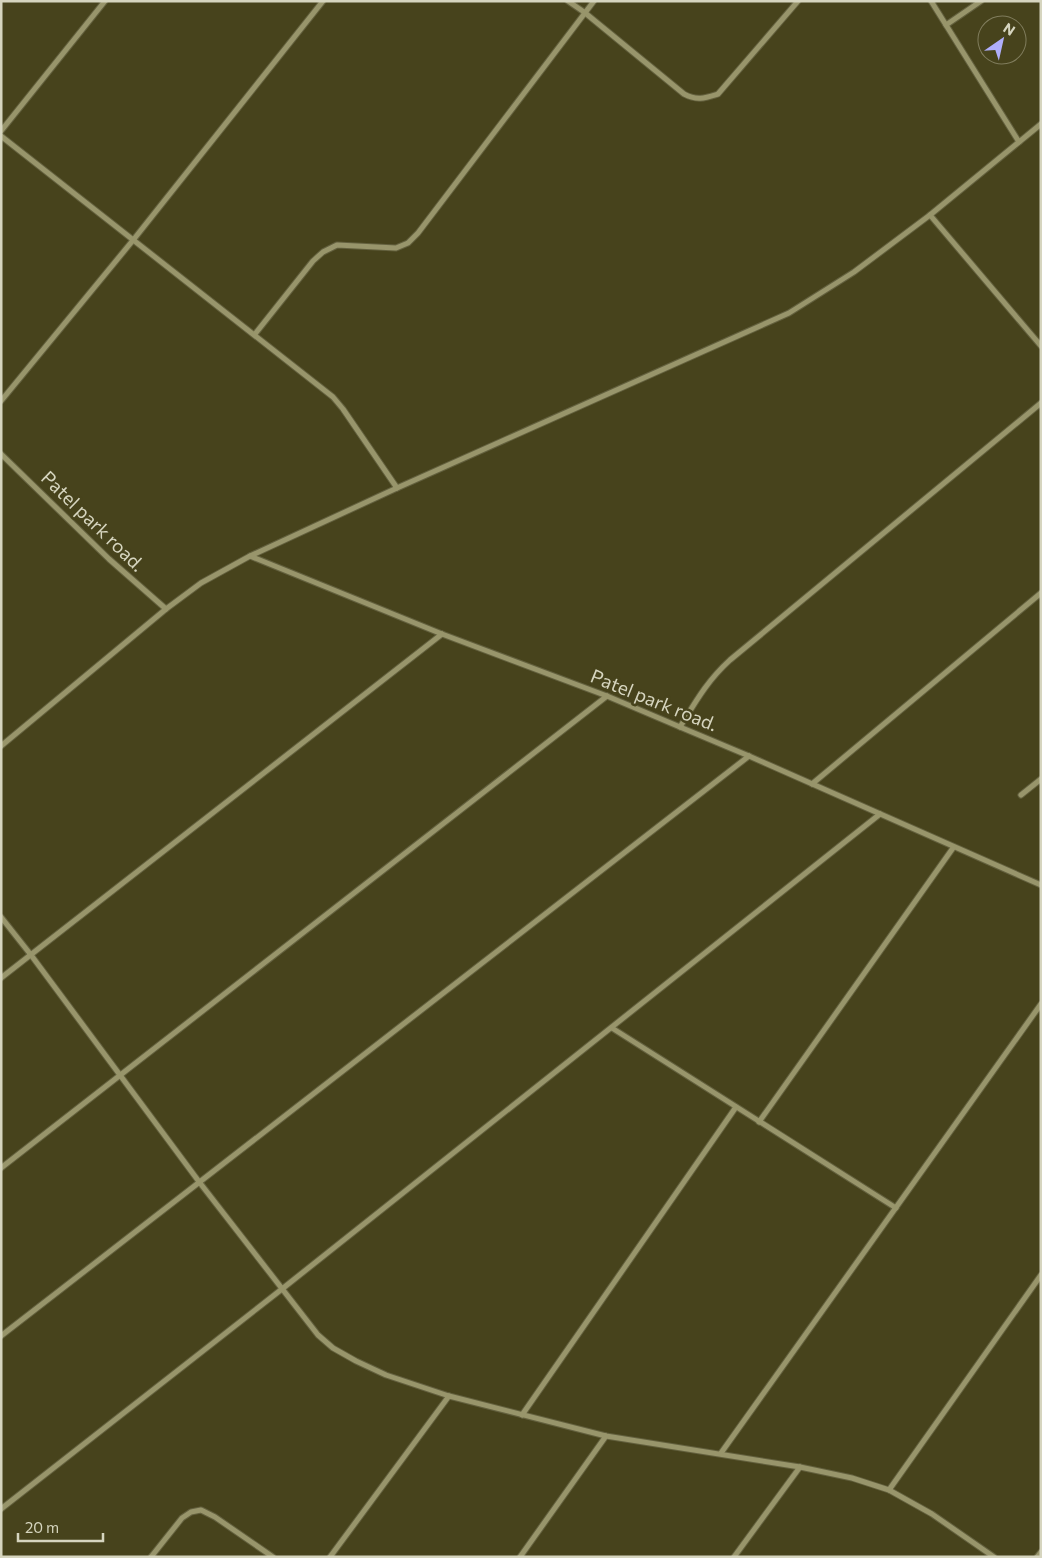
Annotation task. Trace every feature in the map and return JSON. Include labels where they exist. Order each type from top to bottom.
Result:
[{"type":"street","points":[[1,131],[105,1]]},
{"type":"street","points":[[1,402],[134,239],[323,1]]},
{"type":"street","points":[[568,1],[684,94],[693,99],[702,99],[718,94],[798,1]]},
{"type":"street","points":[[255,334],[313,261],[323,252],[336,245],[396,248],[408,243],[418,233],[594,1]]},
{"type":"street","points":[[931,1],[1019,142]]},
{"type":"street","points":[[946,25],[980,1]]},
{"type":"street","points":[[1,746],[166,609],[201,583],[250,556],[397,488],[789,313],[854,272],[930,215],[1041,124]]},
{"type":"street","points":[[1,136],[333,397],[397,488]]},
{"type":"street","points":[[930,215],[1041,346]]},
{"type":"street","points":[[680,727],[715,674],[1041,404]]},
{"type":"street","name":"Patel park road.","points":[[1,454],[109,559],[166,609]]},
{"type":"street","name":"Patel park road.","points":[[250,556],[442,634],[607,696],[749,756],[1041,886]]},
{"type":"street","points":[[812,784],[1041,593]]},
{"type":"street","points":[[1,978],[442,634]]},
{"type":"street","points":[[1,1168],[607,696]]},
{"type":"street","points":[[1,1336],[749,756]]},
{"type":"street","points":[[1021,795],[1041,779]]},
{"type":"street","points":[[1,1509],[282,1290],[880,814]]},
{"type":"street","points":[[759,1122],[953,848]]},
{"type":"street","points":[[1,918],[31,955],[282,1290],[318,1335],[334,1348],[386,1375],[449,1396],[522,1415],[606,1436],[721,1453],[852,1478],[888,1490],[932,1514],[994,1557]]},
{"type":"street","points":[[721,1453],[1041,1004]]},
{"type":"street","points":[[612,1028],[896,1208]]},
{"type":"street","points":[[522,1415],[736,1107]]},
{"type":"street","points":[[888,1490],[1041,1275]]},
{"type":"street","points":[[330,1557],[449,1396]]},
{"type":"street","points":[[520,1557],[606,1436]]},
{"type":"street","points":[[734,1557],[800,1467]]},
{"type":"street","points":[[150,1557],[182,1518],[190,1512],[201,1510],[215,1517],[273,1557]]},
{"type":"street","points":[[1037,1557],[1041,1552]]}]
